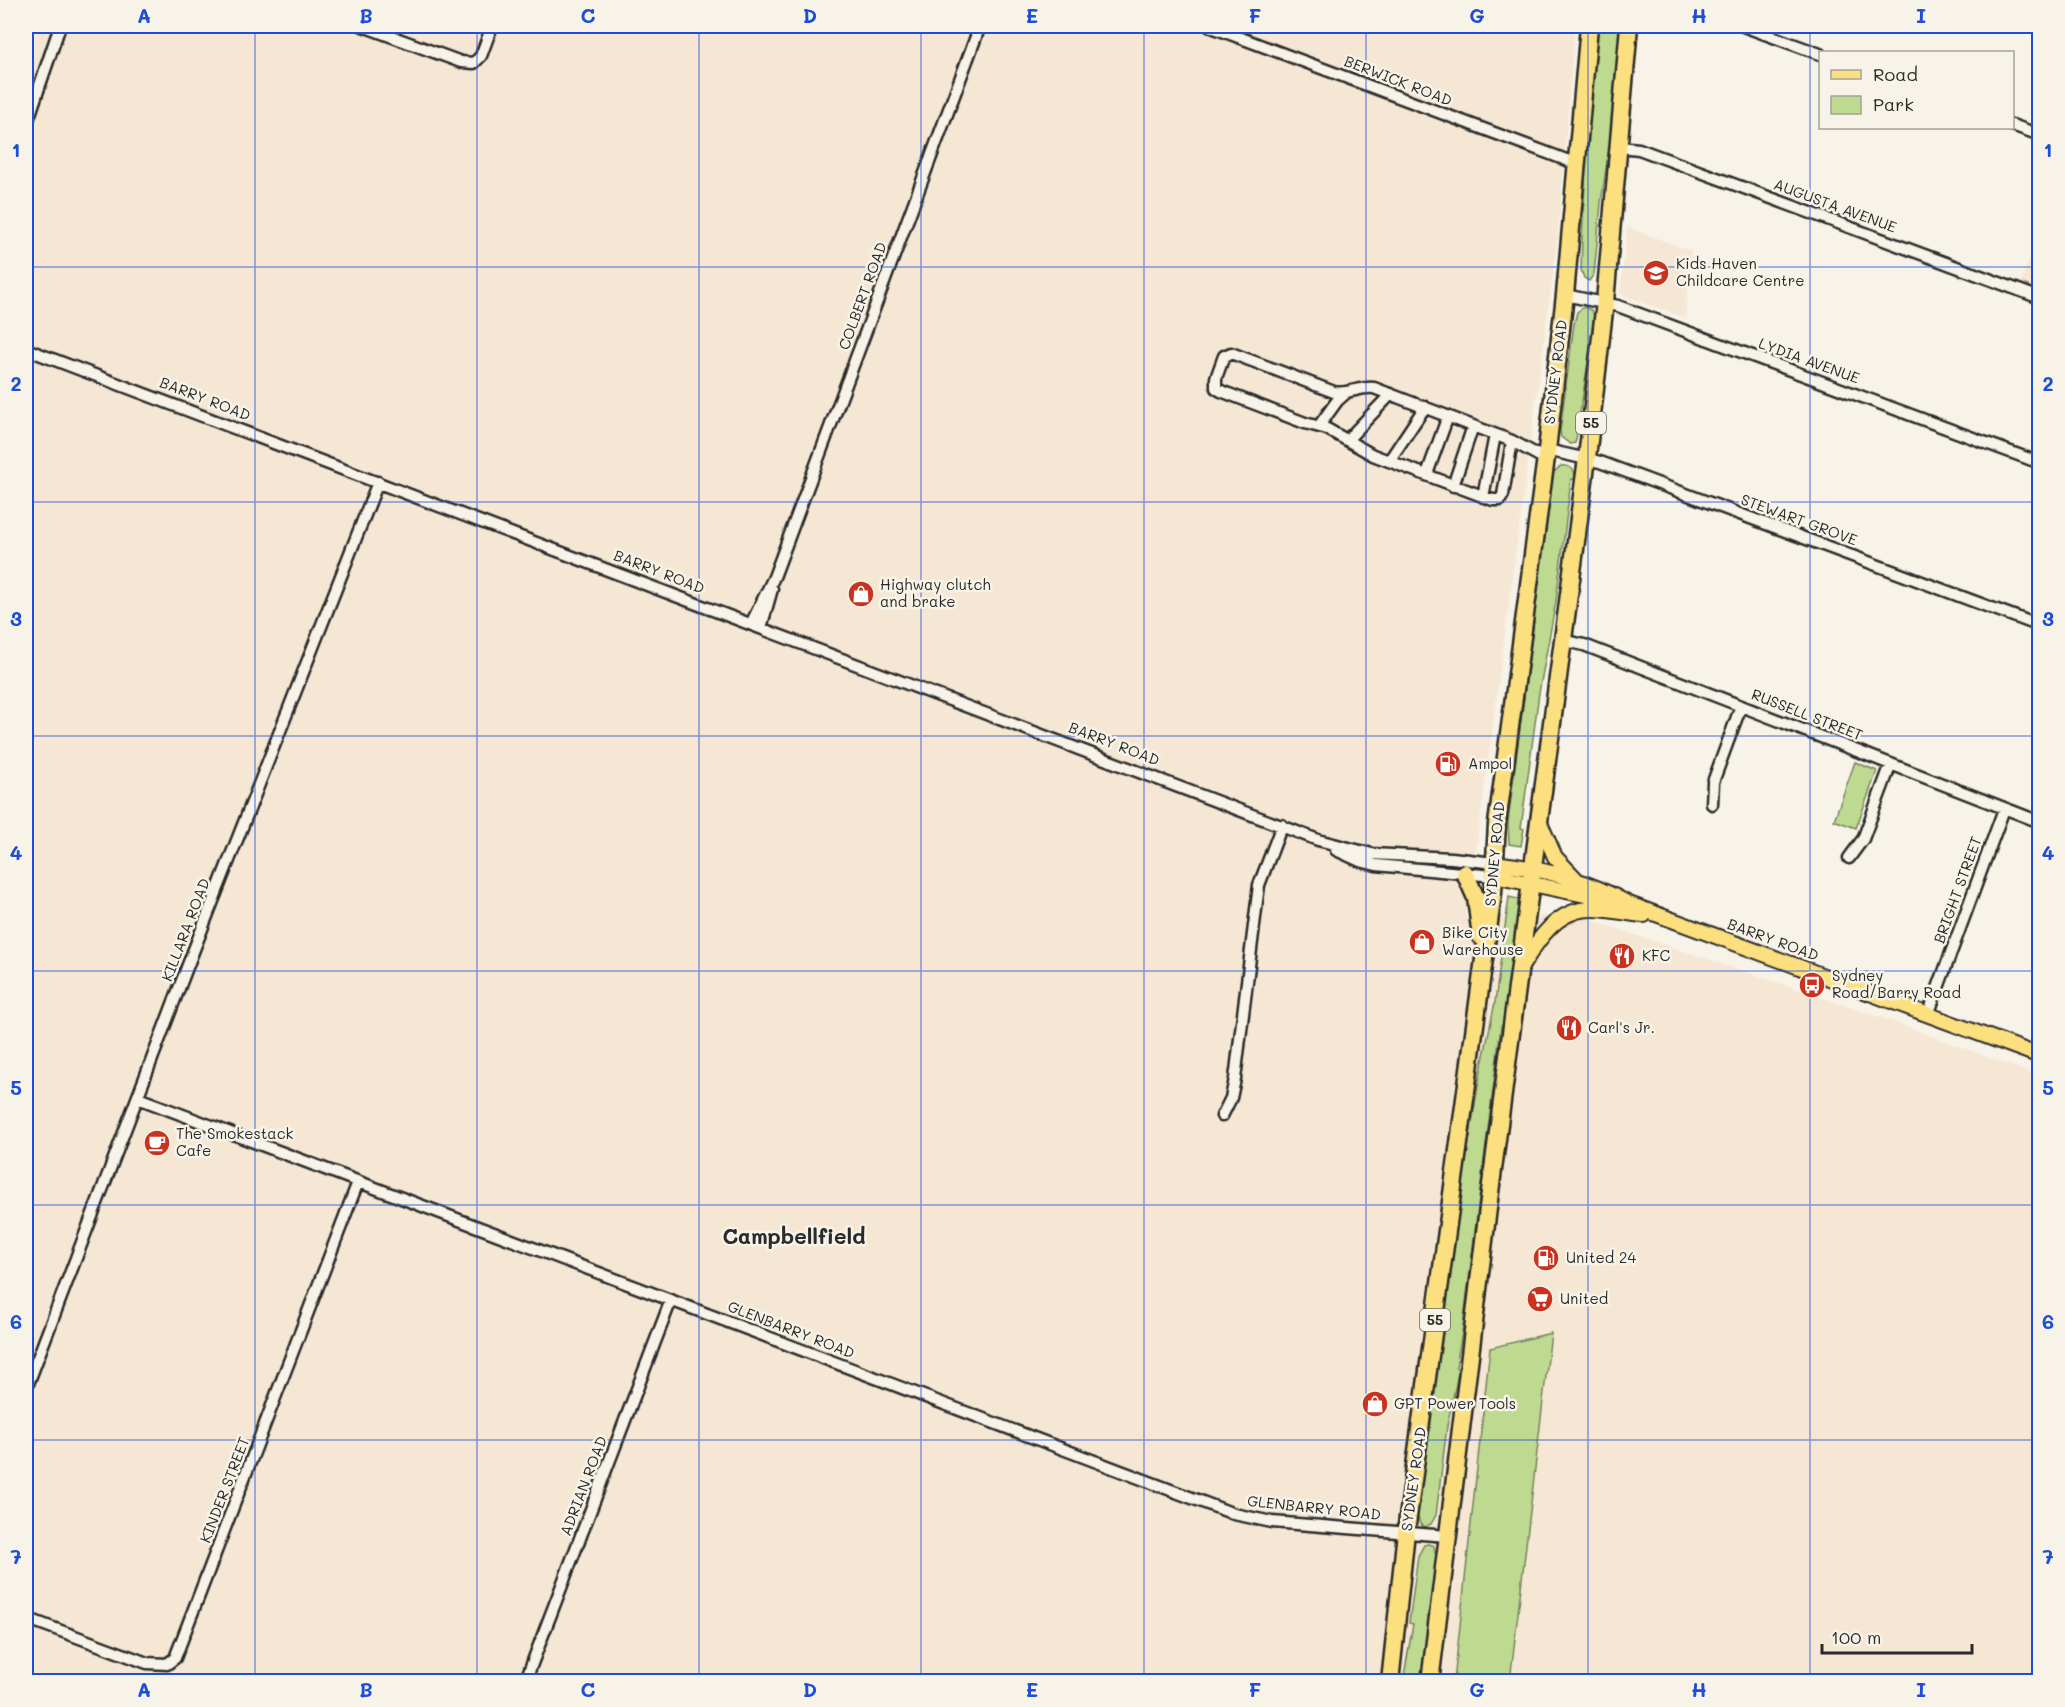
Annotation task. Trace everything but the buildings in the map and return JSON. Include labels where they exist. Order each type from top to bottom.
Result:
[{"type":"highway","name":"SYDNEY ROAD","points":[[1390,1682],[1406,1532],[1484,959],[1497,824],[1546,455],[1565,295],[1589,26]]},
{"type":"highway","name":"55","points":[[1430,1682],[1538,819],[1587,458],[1605,302],[1629,26]]},
{"type":"highway","points":[[1465,873],[1476,898],[1484,959]]},
{"type":"main road","points":[[1538,819],[1555,857],[1577,880]]},
{"type":"main road","name":"BARRY ROAD","points":[[1494,869],[1531,876],[1629,904],[2040,1056]]},
{"type":"main road","name":"BARRY ROAD","points":[[1531,876],[1577,880],[1603,889],[1629,904]]},
{"type":"main road","points":[[1519,970],[1532,949],[1552,927],[1572,912],[1594,910],[1664,917]]},
{"type":"street","points":[[26,126],[60,26]]},
{"type":"street","points":[[363,26],[446,57],[470,63],[481,56],[492,26]]},
{"type":"street","name":"COLBERT ROAD","points":[[756,626],[767,611],[774,577],[980,26]]},
{"type":"street","name":"BERWICK ROAD","points":[[1209,26],[1577,164]]},
{"type":"street","points":[[1743,26],[1819,53]]},
{"type":"street","points":[[2014,125],[2040,135]]},
{"type":"street","name":"AUGUSTA AVENUE","points":[[1619,147],[1639,149],[2040,298]]},
{"type":"street","name":"LYDIA AVENUE","points":[[1565,295],[1605,302],[2040,463]]},
{"type":"street","name":"BARRY ROAD","points":[[26,349],[1282,825],[1342,853],[1376,865],[1465,873],[1494,869]]},
{"type":"street","points":[[1346,393],[1325,389],[1231,353],[1224,356],[1215,378],[1215,385],[1219,390],[1305,423],[1319,426],[1365,452],[1497,501],[1502,498],[1512,441]]},
{"type":"street","name":"STEWART GROVE","points":[[1346,393],[1370,387],[1546,455],[1587,458],[2040,626]]},
{"type":"street","points":[[1319,426],[1337,401],[1346,393]]},
{"type":"street","points":[[1347,440],[1391,394]]},
{"type":"street","points":[[1389,461],[1425,407]]},
{"type":"street","points":[[1427,474],[1448,416]]},
{"type":"street","points":[[1453,486],[1473,426]]},
{"type":"street","points":[[1483,497],[1495,435]]},
{"type":"street","name":"KILLARA ROAD","points":[[26,1389],[191,957],[378,482]]},
{"type":"street","name":"RUSSELL STREET","points":[[1562,640],[1584,645],[2040,822]]},
{"type":"street","points":[[1712,804],[1713,782],[1741,706]]},
{"type":"street","points":[[1849,858],[1863,839],[1891,764]]},
{"type":"street","name":"BRIGHT STREET","points":[[1928,1015],[2004,809]]},
{"type":"street","points":[[1222,1116],[1231,1098],[1235,1079],[1259,885],[1282,825]]},
{"type":"street","name":"BARRY ROAD","points":[[1318,840],[1372,854],[1452,858],[1494,869]]},
{"type":"street","name":"GLENBARRY ROAD","points":[[138,1098],[1240,1516],[1272,1522],[1447,1536]]},
{"type":"street","name":"KINDER STREET","points":[[26,1618],[147,1663],[167,1664],[175,1658],[358,1182]]},
{"type":"street","name":"ADRIAN ROAD","points":[[525,1682],[671,1300]]},
{"type":"shaded area","points":[[26,26],[1575,26],[1557,242],[1478,836],[1465,917],[1579,916],[1880,1017],[2039,1076],[2039,1681],[26,1682]]},
{"type":"shaded area","name":"Kids Haven Childcare Centre","points":[[1627,227],[1691,251],[1685,318],[1620,294]]},
{"type":"shaded area","points":[[2039,230],[2039,293],[2020,285]]},
{"type":"green space","points":[[1597,26],[1621,26],[1611,135],[1594,274],[1589,281],[1584,278],[1581,270],[1582,238],[1589,106]]},
{"type":"green space","points":[[1584,307],[1591,310],[1594,315],[1594,324],[1576,439],[1575,443],[1570,444],[1561,437],[1560,431],[1574,324],[1577,312]]},
{"type":"green space","points":[[1561,466],[1571,468],[1575,478],[1571,480],[1556,601],[1539,693],[1521,828],[1524,829],[1521,846],[1509,844],[1508,822],[1552,479],[1554,472]]},
{"type":"green space","points":[[1855,762],[1877,771],[1856,828],[1834,820]]},
{"type":"green space","points":[[1509,897],[1518,899],[1518,912],[1456,1367],[1459,1369],[1447,1426],[1436,1515],[1431,1524],[1425,1527],[1420,1524],[1417,1514],[1464,1172],[1495,1002]]},
{"type":"green space","points":[[1551,1333],[1510,1681],[1454,1681],[1490,1348]]},
{"type":"green space","points":[[1424,1545],[1434,1546],[1436,1557],[1422,1681],[1403,1682],[1413,1624],[1409,1623],[1418,1556]]},
{"type":"place","name":"Kids Haven Childcare Centre","points":[[1656,273]]},
{"type":"place","name":"Highway clutch and brake","points":[[861,594]]},
{"type":"place","name":"Ampol","points":[[1448,764]]},
{"type":"place","name":"Bike City Warehouse","points":[[1422,942]]},
{"type":"place","name":"KFC","points":[[1622,956]]},
{"type":"place","name":"Sydney Road/Barry Road","points":[[1812,985]]},
{"type":"place","name":"Carl's Jr.","points":[[1569,1028]]},
{"type":"place","name":"The Smokestack Cafe","points":[[157,1143]]},
{"type":"place","name":"United 24","points":[[1546,1258]]},
{"type":"place","name":"United","points":[[1540,1299]]},
{"type":"place","name":"GPT Power Tools","points":[[1375,1404]]},
{"type":"district","name":"Campbellfield","points":[[794,1237]]}]
